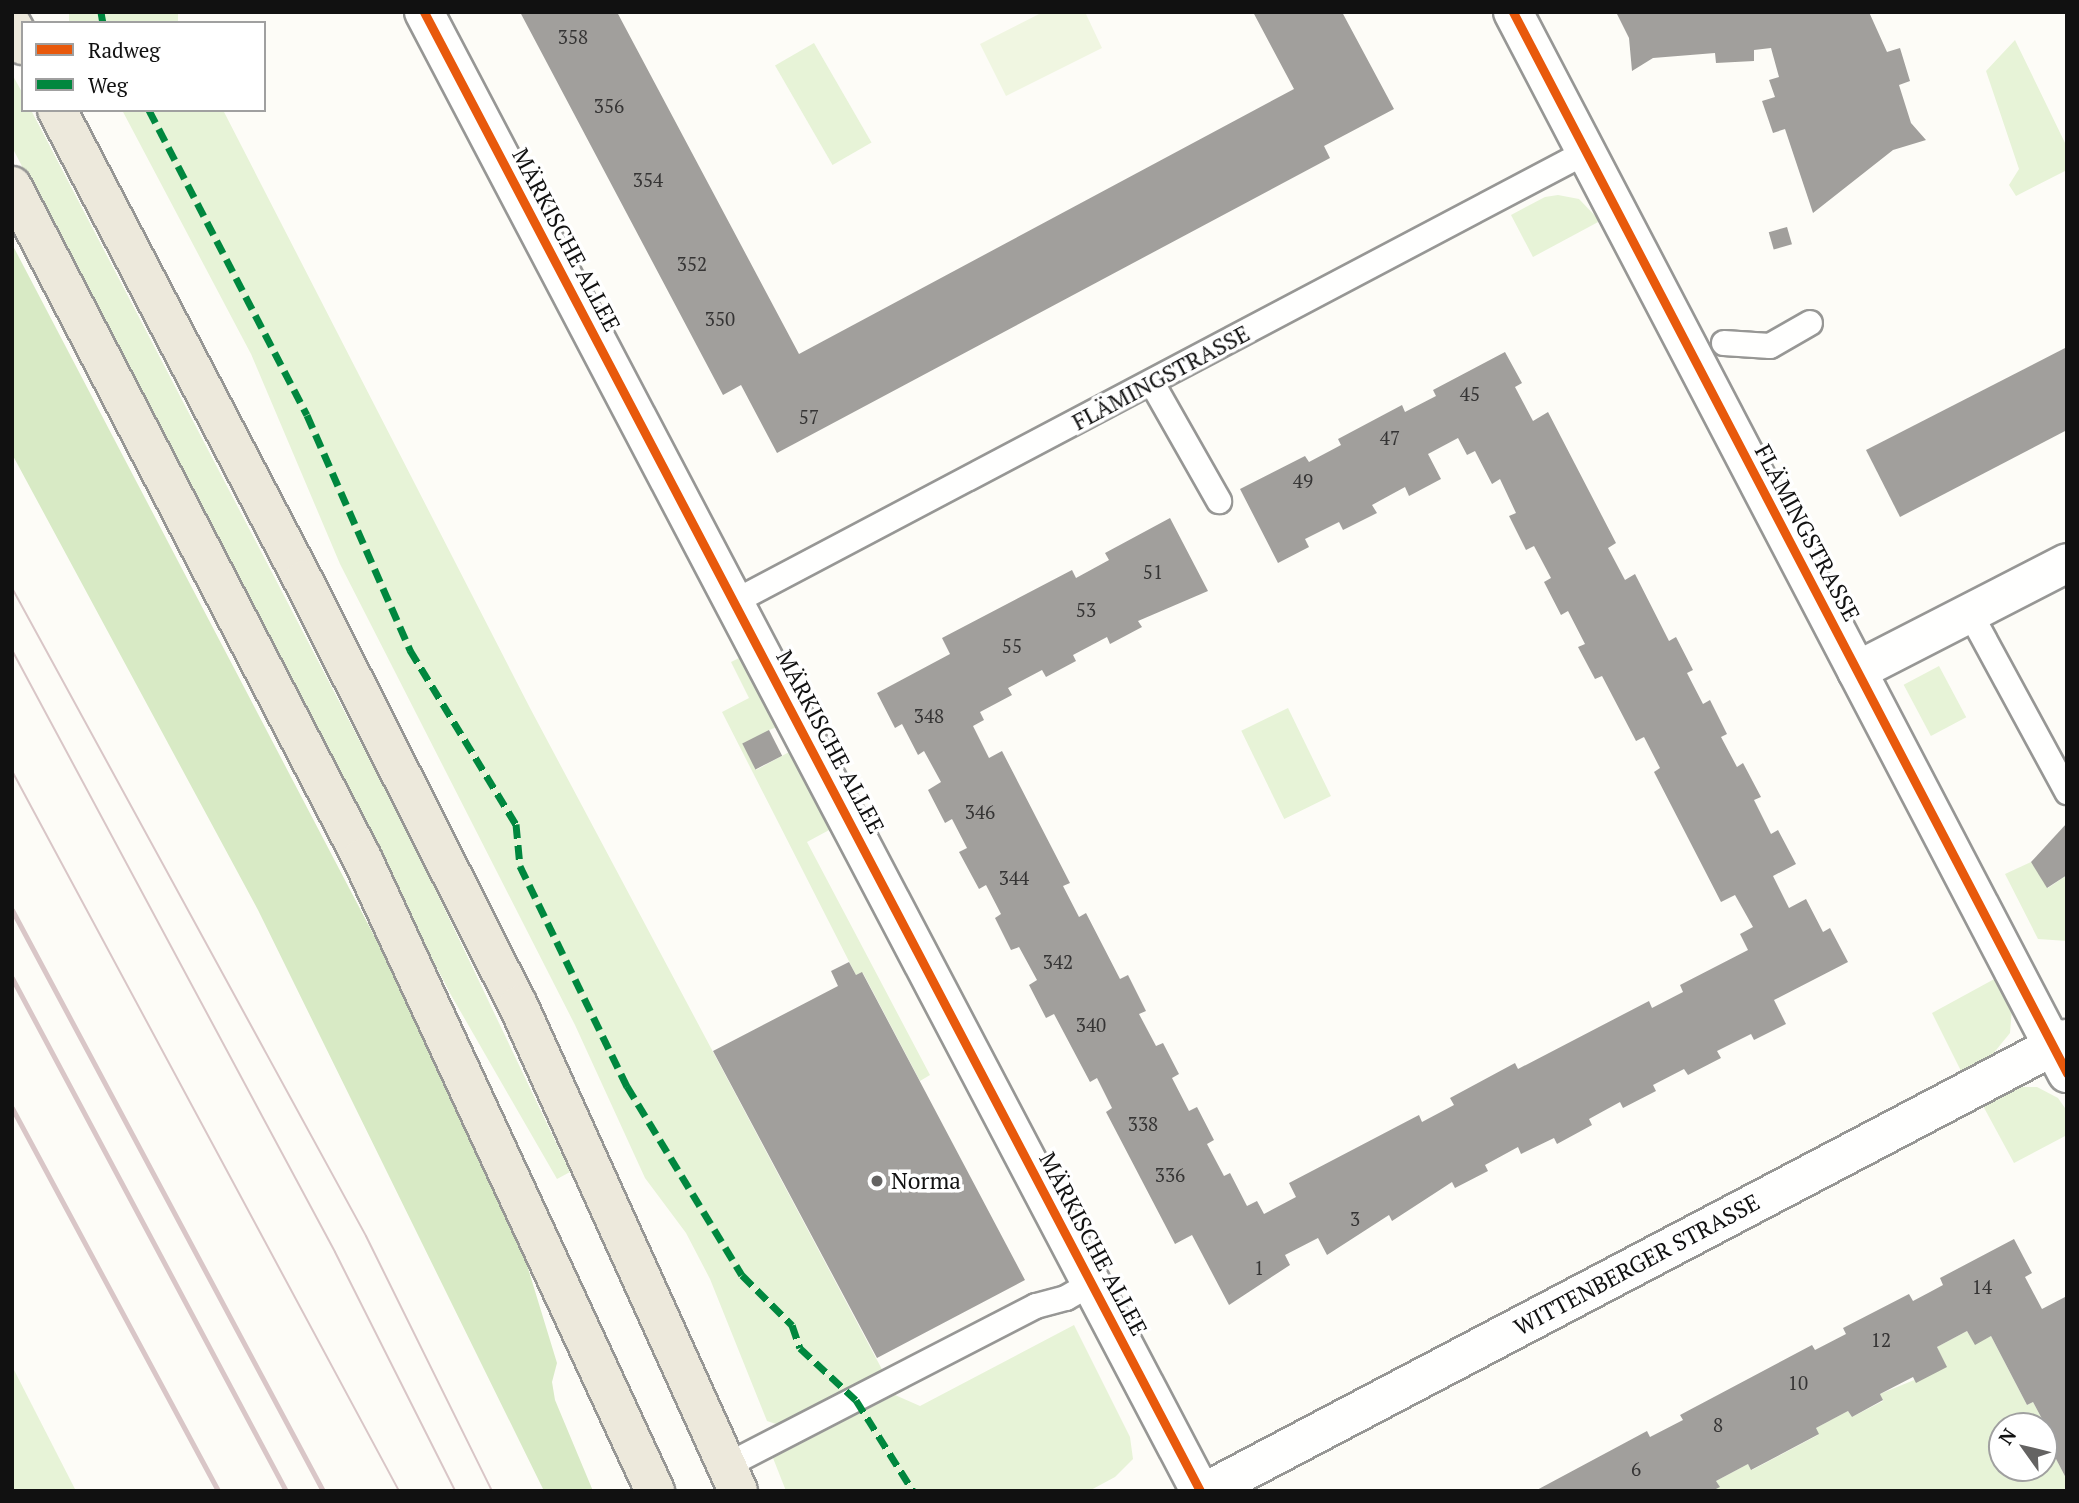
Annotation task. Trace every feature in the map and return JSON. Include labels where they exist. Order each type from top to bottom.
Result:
[{"type":"main road","points":[[12,25],[21,41]]},
{"type":"main road","points":[[58,112],[303,580],[518,1005],[732,1478]]},
{"type":"main road","points":[[12,186],[362,858],[655,1491]]},
{"type":"street","name":"MÄRKISCHE ALLEE","points":[[424,12],[1200,1491]]},
{"type":"street","name":"FLÄMINGSTRASSE","points":[[1513,12],[1857,671],[2062,1053]]},
{"type":"street","points":[[1857,671],[2067,563]]},
{"type":"street","name":"WITTENBERGER STRASSE","points":[[1207,1491],[2062,1053]]},
{"type":"lane","name":"FLÄMINGSTRASSE","points":[[734,602],[1586,152]]},
{"type":"lane","points":[[1724,343],[1770,346],[1810,323]]},
{"type":"lane","points":[[1152,383],[1219,501]]},
{"type":"lane","points":[[1970,613],[2067,792]]},
{"type":"lane","points":[[732,1478],[1036,1306],[1066,1298],[1092,1283]]},
{"type":"green space","points":[[69,12],[178,12],[178,21],[69,21]]},
{"type":"green space","points":[[1043,12],[1085,12],[1102,48],[1006,96],[980,44]]},
{"type":"green space","points":[[2015,40],[2067,147],[2067,170],[2016,196],[2009,185],[2019,169],[1986,71]]},
{"type":"green space","points":[[814,43],[872,143],[833,165],[775,66]]},
{"type":"green space","points":[[12,74],[21,90],[21,112],[32,112],[417,851],[570,1172],[557,1179],[451,995],[12,147]]},
{"type":"green space","points":[[123,112],[224,112],[530,708],[885,1375],[785,1427],[767,1421],[710,1279],[686,1233],[645,1178],[575,1025],[340,564],[251,354]]},
{"type":"green space","points":[[1558,195],[1579,199],[1600,221],[1533,257],[1511,215],[1545,197]]},
{"type":"green space","points":[[12,244],[380,947],[520,1242],[557,1363],[552,1382],[555,1400],[593,1491],[544,1491],[258,910],[12,454]]},
{"type":"green space","points":[[739,658],[777,727],[769,730],[756,770],[791,751],[831,829],[807,842],[930,1075],[920,1081],[863,973],[856,975],[722,712],[749,698],[731,662]]},
{"type":"green space","points":[[1939,666],[1966,717],[1931,736],[1904,685]]},
{"type":"green space","points":[[1288,708],[1331,796],[1284,819],[1241,731]]},
{"type":"green space","points":[[2031,862],[2048,888],[2067,875],[2067,941],[2038,939],[2005,874]]},
{"type":"green space","points":[[1998,977],[2012,1008],[2010,1033],[1992,1055],[1961,1071],[1932,1013]]},
{"type":"green space","points":[[2021,1087],[2037,1087],[2058,1098],[2067,1111],[2067,1135],[2014,1163],[1982,1104]]},
{"type":"green space","points":[[1074,1325],[1130,1437],[1133,1459],[1115,1477],[1089,1491],[786,1491],[773,1458],[895,1395],[920,1406]]},
{"type":"green space","points":[[1967,1331],[1975,1344],[1991,1336],[2027,1405],[2033,1402],[2038,1412],[1988,1412],[1988,1482],[2058,1482],[2058,1463],[2067,1480],[2067,1491],[1712,1491],[1719,1487],[1716,1481],[1748,1464],[1752,1470],[1818,1435],[1816,1428],[1848,1411],[1852,1417],[1883,1401],[1880,1394],[1946,1367],[1937,1347]]},
{"type":"green space","points":[[12,1366],[76,1491],[12,1491]]},
{"type":"building","points":[[520,12],[617,12],[799,354],[1294,89],[1253,12],[1342,12],[1394,109],[1324,146],[1330,158],[777,453],[741,385],[723,395]]},
{"type":"building","points":[[1616,12],[1869,12],[1887,52],[1900,48],[1910,81],[1899,85],[1911,123],[1926,140],[1893,150],[1813,213],[1785,129],[1773,133],[1762,101],[1775,97],[1769,80],[1779,77],[1771,48],[1754,50],[1754,61],[1716,63],[1715,53],[1653,58],[1632,71],[1629,38]]},
{"type":"building","points":[[1787,227],[1792,244],[1774,250],[1769,232]]},
{"type":"building","points":[[2067,347],[2067,430],[1900,517],[1866,450]]},
{"type":"building","points":[[1505,352],[1522,383],[1515,387],[1533,421],[1548,412],[1616,543],[1608,548],[1625,580],[1635,574],[1669,641],[1676,637],[1693,670],[1687,673],[1703,704],[1710,700],[1727,734],[1721,737],[1737,767],[1743,763],[1761,797],[1754,800],[1771,834],[1778,830],[1796,864],[1773,876],[1789,908],[1806,899],[1823,932],[1830,928],[1848,962],[1774,1000],[1786,1024],[1754,1040],[1751,1034],[1717,1051],[1721,1058],[1688,1075],[1684,1069],[1653,1085],[1656,1091],[1623,1108],[1620,1102],[1589,1119],[1592,1125],[1557,1144],[1554,1138],[1521,1154],[1518,1147],[1485,1165],[1488,1171],[1455,1188],[1452,1182],[1392,1221],[1389,1215],[1327,1255],[1318,1238],[1285,1255],[1290,1265],[1229,1305],[1192,1235],[1175,1244],[1106,1112],[1112,1108],[1097,1078],[1090,1082],[1054,1014],[1046,1018],[1029,985],[1037,980],[1019,947],[1011,950],[995,918],[1001,914],[986,885],[979,889],[959,852],[967,848],[952,819],[945,823],[928,790],[941,782],[924,751],[918,755],[902,724],[895,728],[877,693],[950,654],[942,638],[1072,570],[1076,578],[1109,560],[1105,553],[1170,518],[1208,591],[1138,621],[1142,627],[1110,644],[1107,637],[1073,655],[1076,661],[1046,677],[1042,670],[1008,688],[1012,695],[980,712],[984,720],[973,726],[989,758],[1002,751],[1070,883],[1063,886],[1079,917],[1086,913],[1120,979],[1128,975],[1146,1011],[1139,1014],[1156,1046],[1163,1043],[1179,1074],[1172,1078],[1189,1111],[1197,1107],[1214,1140],[1207,1144],[1224,1176],[1230,1173],[1247,1206],[1257,1201],[1264,1214],[1296,1197],[1289,1183],[1419,1115],[1422,1122],[1454,1105],[1450,1098],[1515,1063],[1518,1069],[1649,1001],[1652,1008],[1683,992],[1680,985],[1748,950],[1740,934],[1753,927],[1735,895],[1721,902],[1654,772],[1660,768],[1644,737],[1636,741],[1602,676],[1595,679],[1578,647],[1585,644],[1568,611],[1561,615],[1544,582],[1551,578],[1534,546],[1526,550],[1509,516],[1516,513],[1500,479],[1492,484],[1475,451],[1467,455],[1458,438],[1428,454],[1441,479],[1409,496],[1405,487],[1372,505],[1377,513],[1343,530],[1339,522],[1305,539],[1309,547],[1278,563],[1240,489],[1305,456],[1309,462],[1341,445],[1338,439],[1402,405],[1405,412],[1436,396],[1433,390]]},
{"type":"building","points":[[769,730],[782,756],[755,769],[742,744]]},
{"type":"building","points":[[2067,823],[2067,875],[2047,888],[2031,862]]},
{"type":"building","name":"Norma","points":[[849,962],[856,975],[862,972],[1025,1280],[877,1358],[713,1051],[838,986],[831,971]]},
{"type":"building","points":[[2014,1239],[2032,1273],[2025,1277],[2042,1309],[2065,1297],[2067,1480],[2058,1463],[2058,1412],[2038,1412],[2033,1402],[2027,1405],[1991,1336],[1975,1345],[1967,1331],[1937,1347],[1947,1367],[1916,1383],[1913,1377],[1880,1394],[1883,1400],[1852,1417],[1848,1411],[1816,1428],[1819,1434],[1751,1470],[1748,1464],[1716,1481],[1720,1487],[1712,1491],[1535,1491],[1647,1431],[1650,1437],[1683,1420],[1680,1415],[1812,1345],[1815,1350],[1846,1334],[1843,1328],[1909,1294],[1913,1301],[1943,1285],[1940,1278]]},
{"type":"tram line","points":[[12,588],[366,1236],[492,1491]]},
{"type":"tram line","points":[[12,650],[335,1252],[455,1491]]},
{"type":"tram line","points":[[12,771],[399,1491]]},
{"type":"railway","points":[[12,910],[323,1491]]},
{"type":"railway","points":[[12,978],[286,1491]]},
{"type":"railway","points":[[12,1108],[218,1491]]},
{"type":"marked path","points":[[101,12],[103,21]]},
{"type":"marked path","points":[[150,112],[307,415],[410,650],[516,824],[520,866],[627,1086],[742,1275],[792,1325],[800,1348],[856,1400],[913,1491]]},
{"type":"cycle path","points":[[424,12],[1200,1491]]},
{"type":"cycle path","points":[[1513,12],[2067,1073]]},
{"type":"place","name":"Norma","points":[[877,1181]]}]
